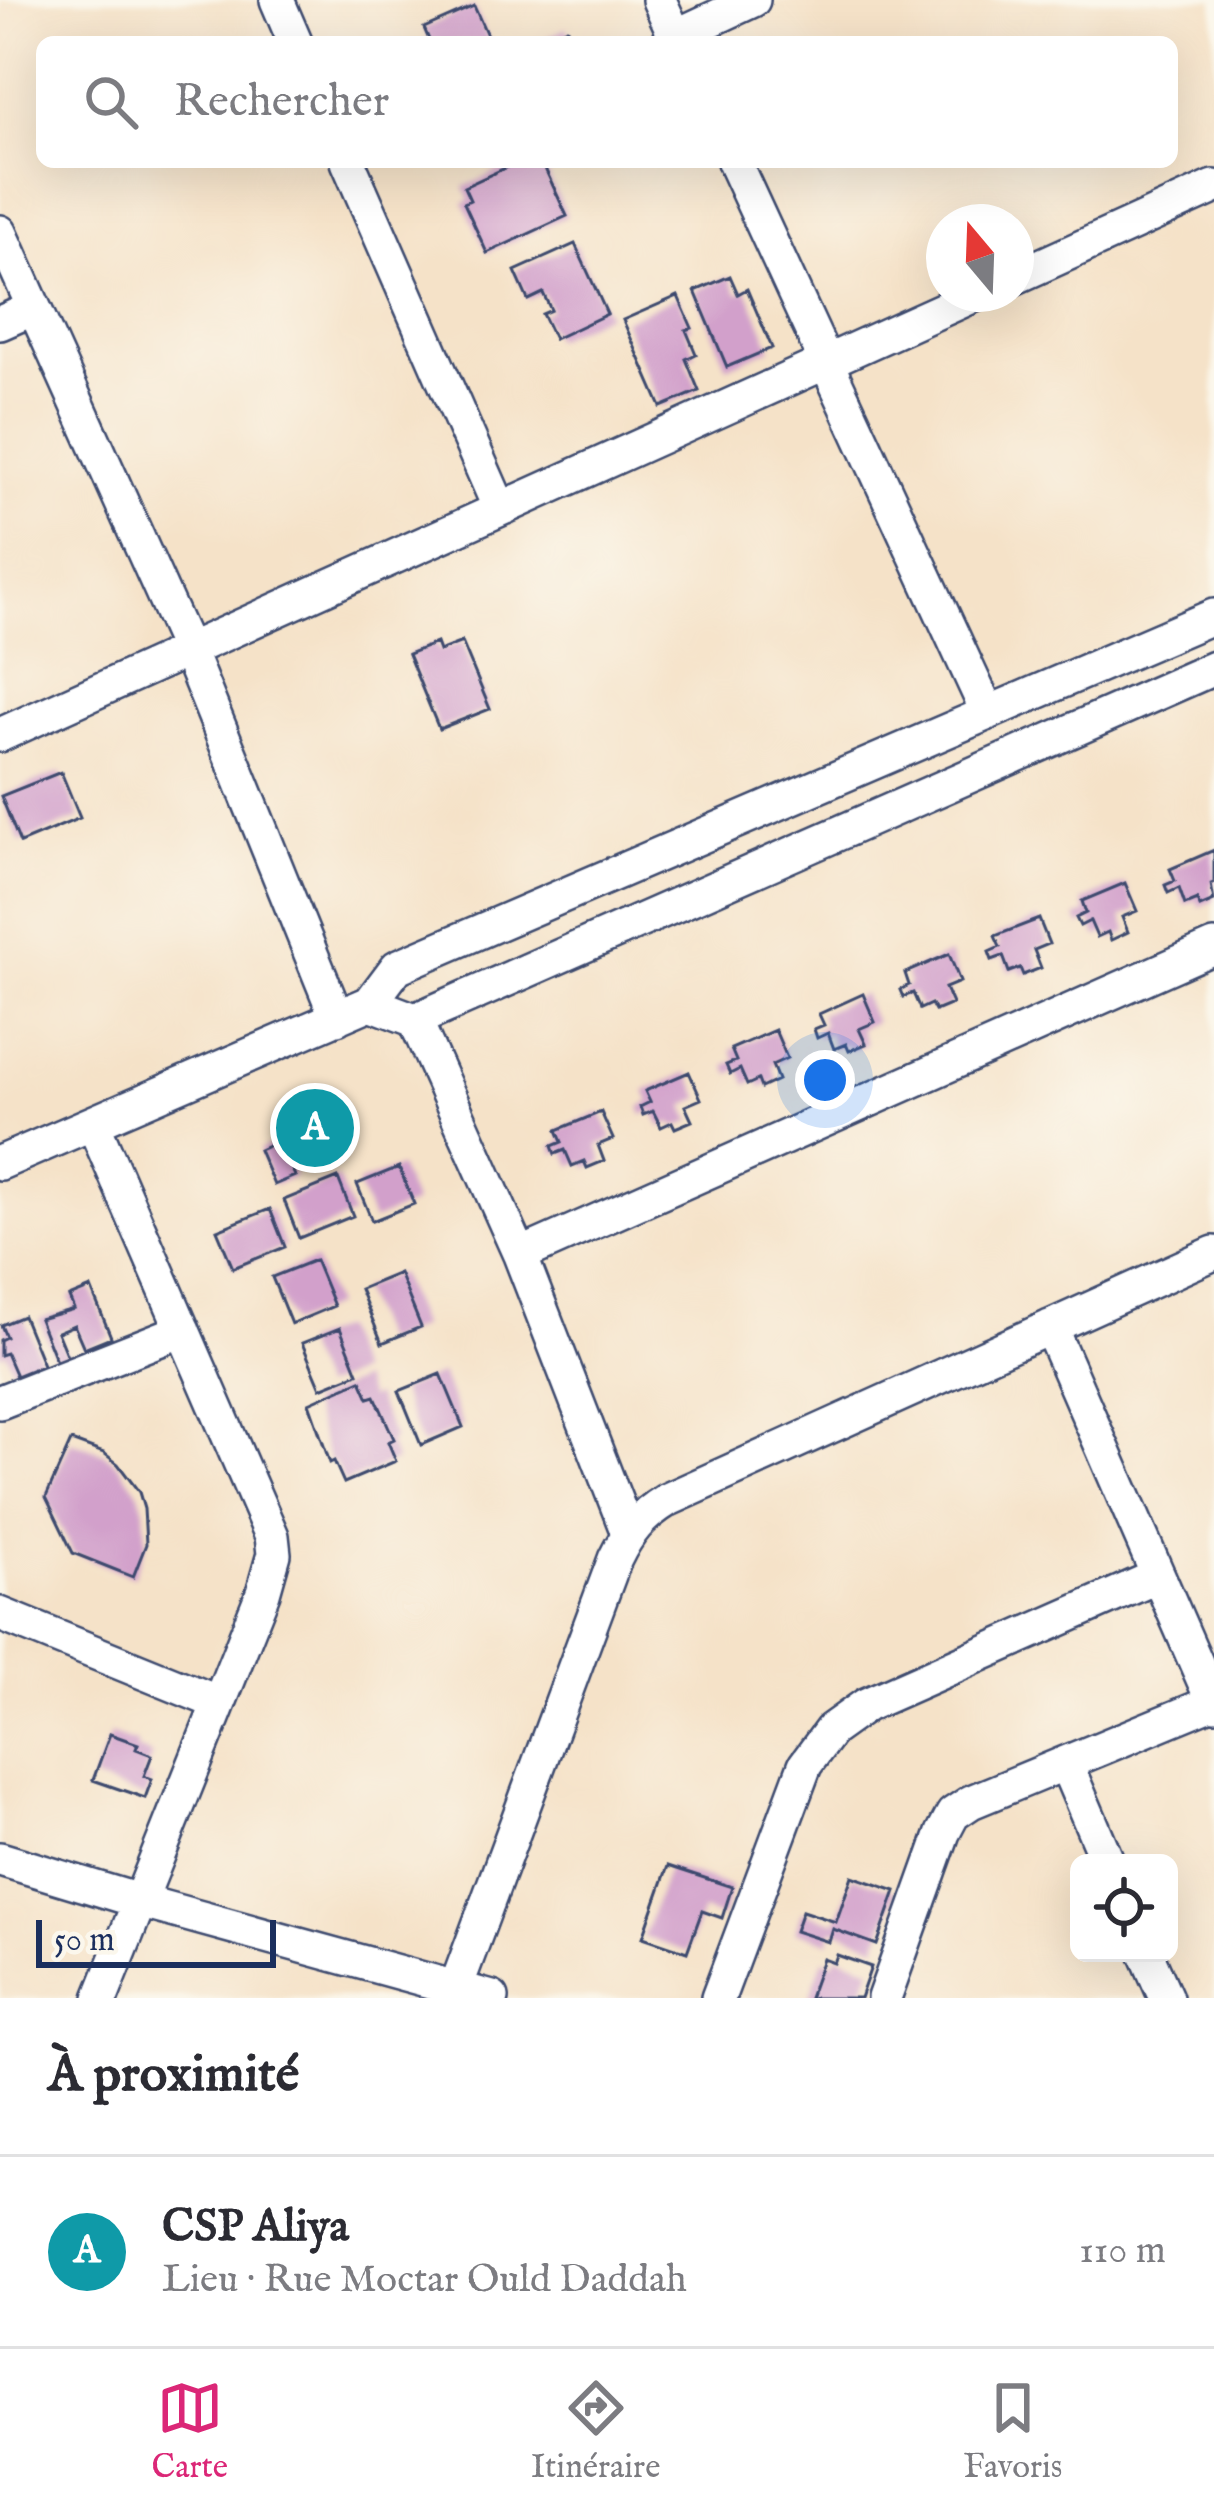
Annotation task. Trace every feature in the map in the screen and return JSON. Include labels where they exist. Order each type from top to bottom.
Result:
[{"type":"street","points":[[277,0],[292,36]]},
{"type":"street","points":[[659,0],[676,36]]},
{"type":"street","points":[[683,36],[754,0]]},
{"type":"street","points":[[351,168],[500,509]]},
{"type":"street","points":[[737,168],[988,713]]},
{"type":"street","points":[[1034,269],[1214,187]]},
{"type":"street","points":[[0,232],[188,650],[338,1018]]},
{"type":"street","points":[[0,323],[34,308]]},
{"type":"street","points":[[0,735],[937,312]]},
{"type":"street","points":[[0,1163],[370,1003],[397,967],[1214,616]]},
{"type":"street","points":[[370,1003],[415,1020],[1214,668]]},
{"type":"street","points":[[520,1256],[1214,947]]},
{"type":"street","points":[[415,1020],[520,1256],[628,1533]]},
{"type":"street","points":[[93,1123],[272,1536],[274,1554],[271,1572],[101,1998]]},
{"type":"street","points":[[454,1992],[628,1533],[644,1514],[1214,1253]]},
{"type":"street","points":[[884,1998],[953,1814],[970,1802],[1214,1703],[1050,1327]]},
{"type":"street","points":[[0,1402],[183,1330]]},
{"type":"street","points":[[718,1998],[805,1766],[831,1730],[866,1705],[1158,1576]]},
{"type":"street","points":[[0,1614],[219,1703]]},
{"type":"street","points":[[1066,1764],[1104,1854]]},
{"type":"street","points":[[0,1859],[454,1992],[492,1998]]},
{"type":"street","points":[[1150,1962],[1166,1998]]},
{"type":"building","points":[[474,6],[487,36],[427,36],[424,28]]},
{"type":"building","points":[[505,168],[545,168],[567,216],[487,253],[464,203],[470,200],[464,187]]},
{"type":"building","points":[[575,244],[607,314],[554,339],[542,314],[551,310],[543,293],[528,300],[515,271]]},
{"type":"building","points":[[730,276],[738,294],[747,289],[772,348],[727,367],[695,291]]},
{"type":"building","points":[[678,296],[692,328],[686,330],[696,354],[686,359],[699,391],[661,407],[623,320]]},
{"type":"building","points":[[462,642],[490,709],[439,729],[408,654],[436,643],[439,651]]},
{"type":"building","points":[[61,772],[80,818],[20,843],[1,796]]},
{"type":"building","points":[[1214,850],[1214,901],[1200,907],[1197,900],[1185,905],[1179,888],[1168,893],[1165,885],[1175,881],[1170,869]]},
{"type":"building","points":[[1125,883],[1137,911],[1122,917],[1128,932],[1111,940],[1108,932],[1097,937],[1090,921],[1080,926],[1076,918],[1086,913],[1082,901]]},
{"type":"building","points":[[1039,919],[1049,944],[1034,950],[1041,968],[1023,975],[1020,968],[1009,972],[1003,956],[992,960],[989,952],[1000,947],[995,936]]},
{"type":"building","points":[[949,954],[960,982],[945,988],[952,1004],[935,1011],[931,1004],[920,1009],[913,993],[903,997],[900,990],[909,985],[905,973]]},
{"type":"building","points":[[863,994],[875,1022],[859,1029],[866,1044],[849,1051],[846,1044],[834,1049],[828,1033],[817,1038],[814,1029],[824,1025],[819,1014]]},
{"type":"building","points":[[775,1030],[787,1058],[772,1065],[778,1080],[761,1088],[758,1080],[747,1085],[740,1069],[730,1074],[726,1065],[736,1061],[731,1049]]},
{"type":"building","points":[[689,1072],[701,1099],[685,1106],[692,1121],[675,1128],[672,1122],[661,1127],[653,1111],[643,1115],[640,1107],[650,1102],[645,1091]]},
{"type":"building","points":[[332,1105],[343,1130],[298,1150],[287,1125]]},
{"type":"building","points":[[601,1112],[613,1139],[598,1145],[604,1161],[587,1168],[584,1161],[572,1166],[565,1150],[555,1154],[552,1146],[562,1142],[557,1130]]},
{"type":"building","points":[[279,1141],[295,1176],[274,1185],[259,1150]]},
{"type":"building","points":[[399,1167],[414,1204],[372,1221],[357,1184]]},
{"type":"building","points":[[338,1178],[353,1216],[299,1238],[284,1200]]},
{"type":"building","points":[[270,1209],[285,1247],[233,1268],[217,1230]]},
{"type":"building","points":[[315,1260],[334,1306],[291,1324],[272,1277]]},
{"type":"building","points":[[399,1273],[421,1327],[382,1343],[360,1289]]},
{"type":"building","points":[[91,1288],[111,1337],[84,1348],[74,1325],[57,1332],[68,1359],[57,1364],[39,1319],[74,1309],[69,1297]]},
{"type":"building","points":[[23,1316],[43,1365],[16,1376],[6,1353],[0,1355],[0,1340],[6,1337],[1,1325]]},
{"type":"building","points":[[340,1328],[358,1373],[321,1388],[302,1343]]},
{"type":"building","points":[[441,1374],[463,1427],[421,1445],[399,1391]]},
{"type":"building","points":[[361,1380],[369,1398],[375,1396],[394,1439],[388,1442],[396,1461],[344,1483],[334,1461],[330,1463],[309,1403]]},
{"type":"building","points":[[71,1441],[104,1453],[139,1492],[146,1544],[133,1577],[73,1553],[46,1497]]},
{"type":"building","points":[[110,1734],[152,1755],[144,1776],[152,1779],[145,1798],[93,1780]]},
{"type":"building","points":[[668,1866],[732,1887],[722,1918],[702,1911],[687,1952],[643,1937]]},
{"type":"building","points":[[852,1876],[896,1891],[877,1945],[833,1929],[829,1942],[795,1931],[802,1911],[836,1922]]},
{"type":"building","points":[[837,1955],[871,1967],[860,1998],[809,1998],[823,1959],[834,1963]]},
{"type":"place","name":"CSP Aliya","points":[[315,1128]]}]
